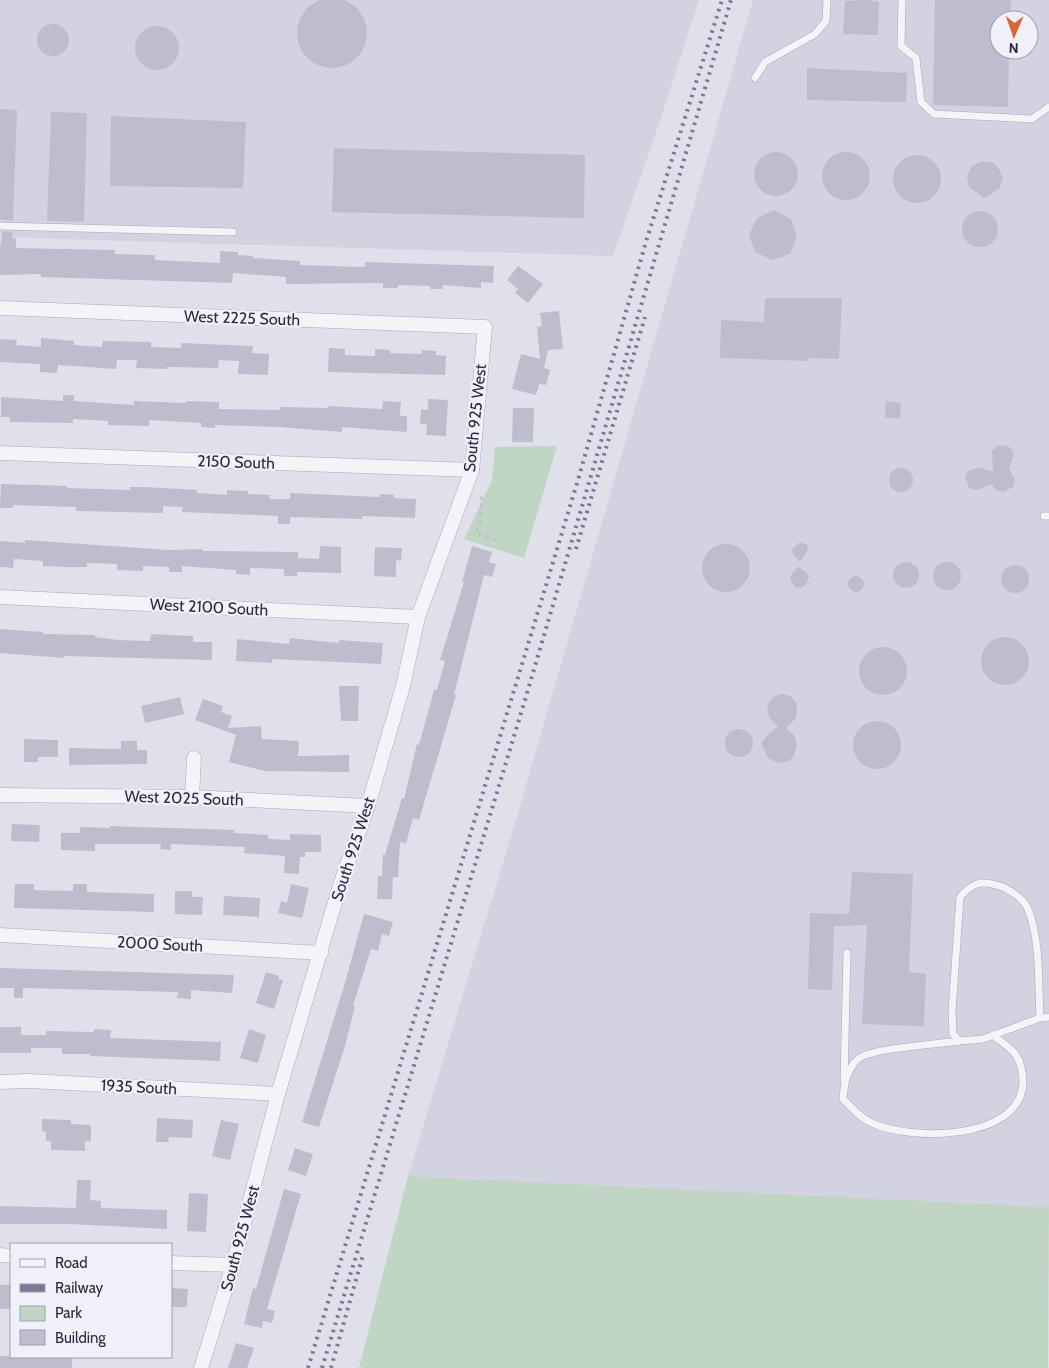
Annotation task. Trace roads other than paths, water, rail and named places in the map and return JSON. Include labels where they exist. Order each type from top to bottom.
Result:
[{"type":"street","name":"West 2225 South","points":[[0,308],[485,327]]},
{"type":"street","name":"South 925 West","points":[[201,1368],[233,1265],[278,1094],[341,882],[368,806],[404,686],[418,617],[472,470],[485,327]]},
{"type":"street","name":"2150 South","points":[[0,453],[472,470]]},
{"type":"street","name":"West 2100 South","points":[[0,597],[418,617]]},
{"type":"street","points":[[192,796],[194,758]]},
{"type":"street","name":"West 2025 South","points":[[0,795],[192,796],[368,806]]},
{"type":"street","name":"2000 South","points":[[0,935],[321,954]]},
{"type":"street","name":"1935 South","points":[[0,1082],[278,1094]]},
{"type":"street","points":[[172,1263],[233,1265]]},
{"type":"lane","points":[[755,78],[765,62],[814,34],[826,21],[826,0]]},
{"type":"lane","points":[[902,0],[901,46],[916,58],[921,102],[934,114],[1032,119],[1049,108]]},
{"type":"lane","points":[[0,226],[233,232]]},
{"type":"lane","points":[[959,1041],[953,1034],[952,1011],[960,898],[970,886],[984,882],[1003,886],[1026,905],[1034,930],[1040,1018]]},
{"type":"lane","points":[[847,953],[843,1099],[858,1114],[872,1124],[893,1130],[924,1134],[947,1134],[984,1126],[1006,1115],[1022,1095],[1023,1072],[1016,1055],[993,1035]]},
{"type":"lane","points":[[844,1080],[857,1059],[877,1052],[983,1039],[1040,1018],[1049,1017]]},
{"type":"railway","points":[[308,1368],[578,480],[645,245],[722,0]]},
{"type":"railway","points":[[322,1368],[525,700],[731,0]]},
{"type":"railway","points":[[576,549],[645,317]]},
{"type":"railway","points":[[331,1368],[363,1255]]}]
